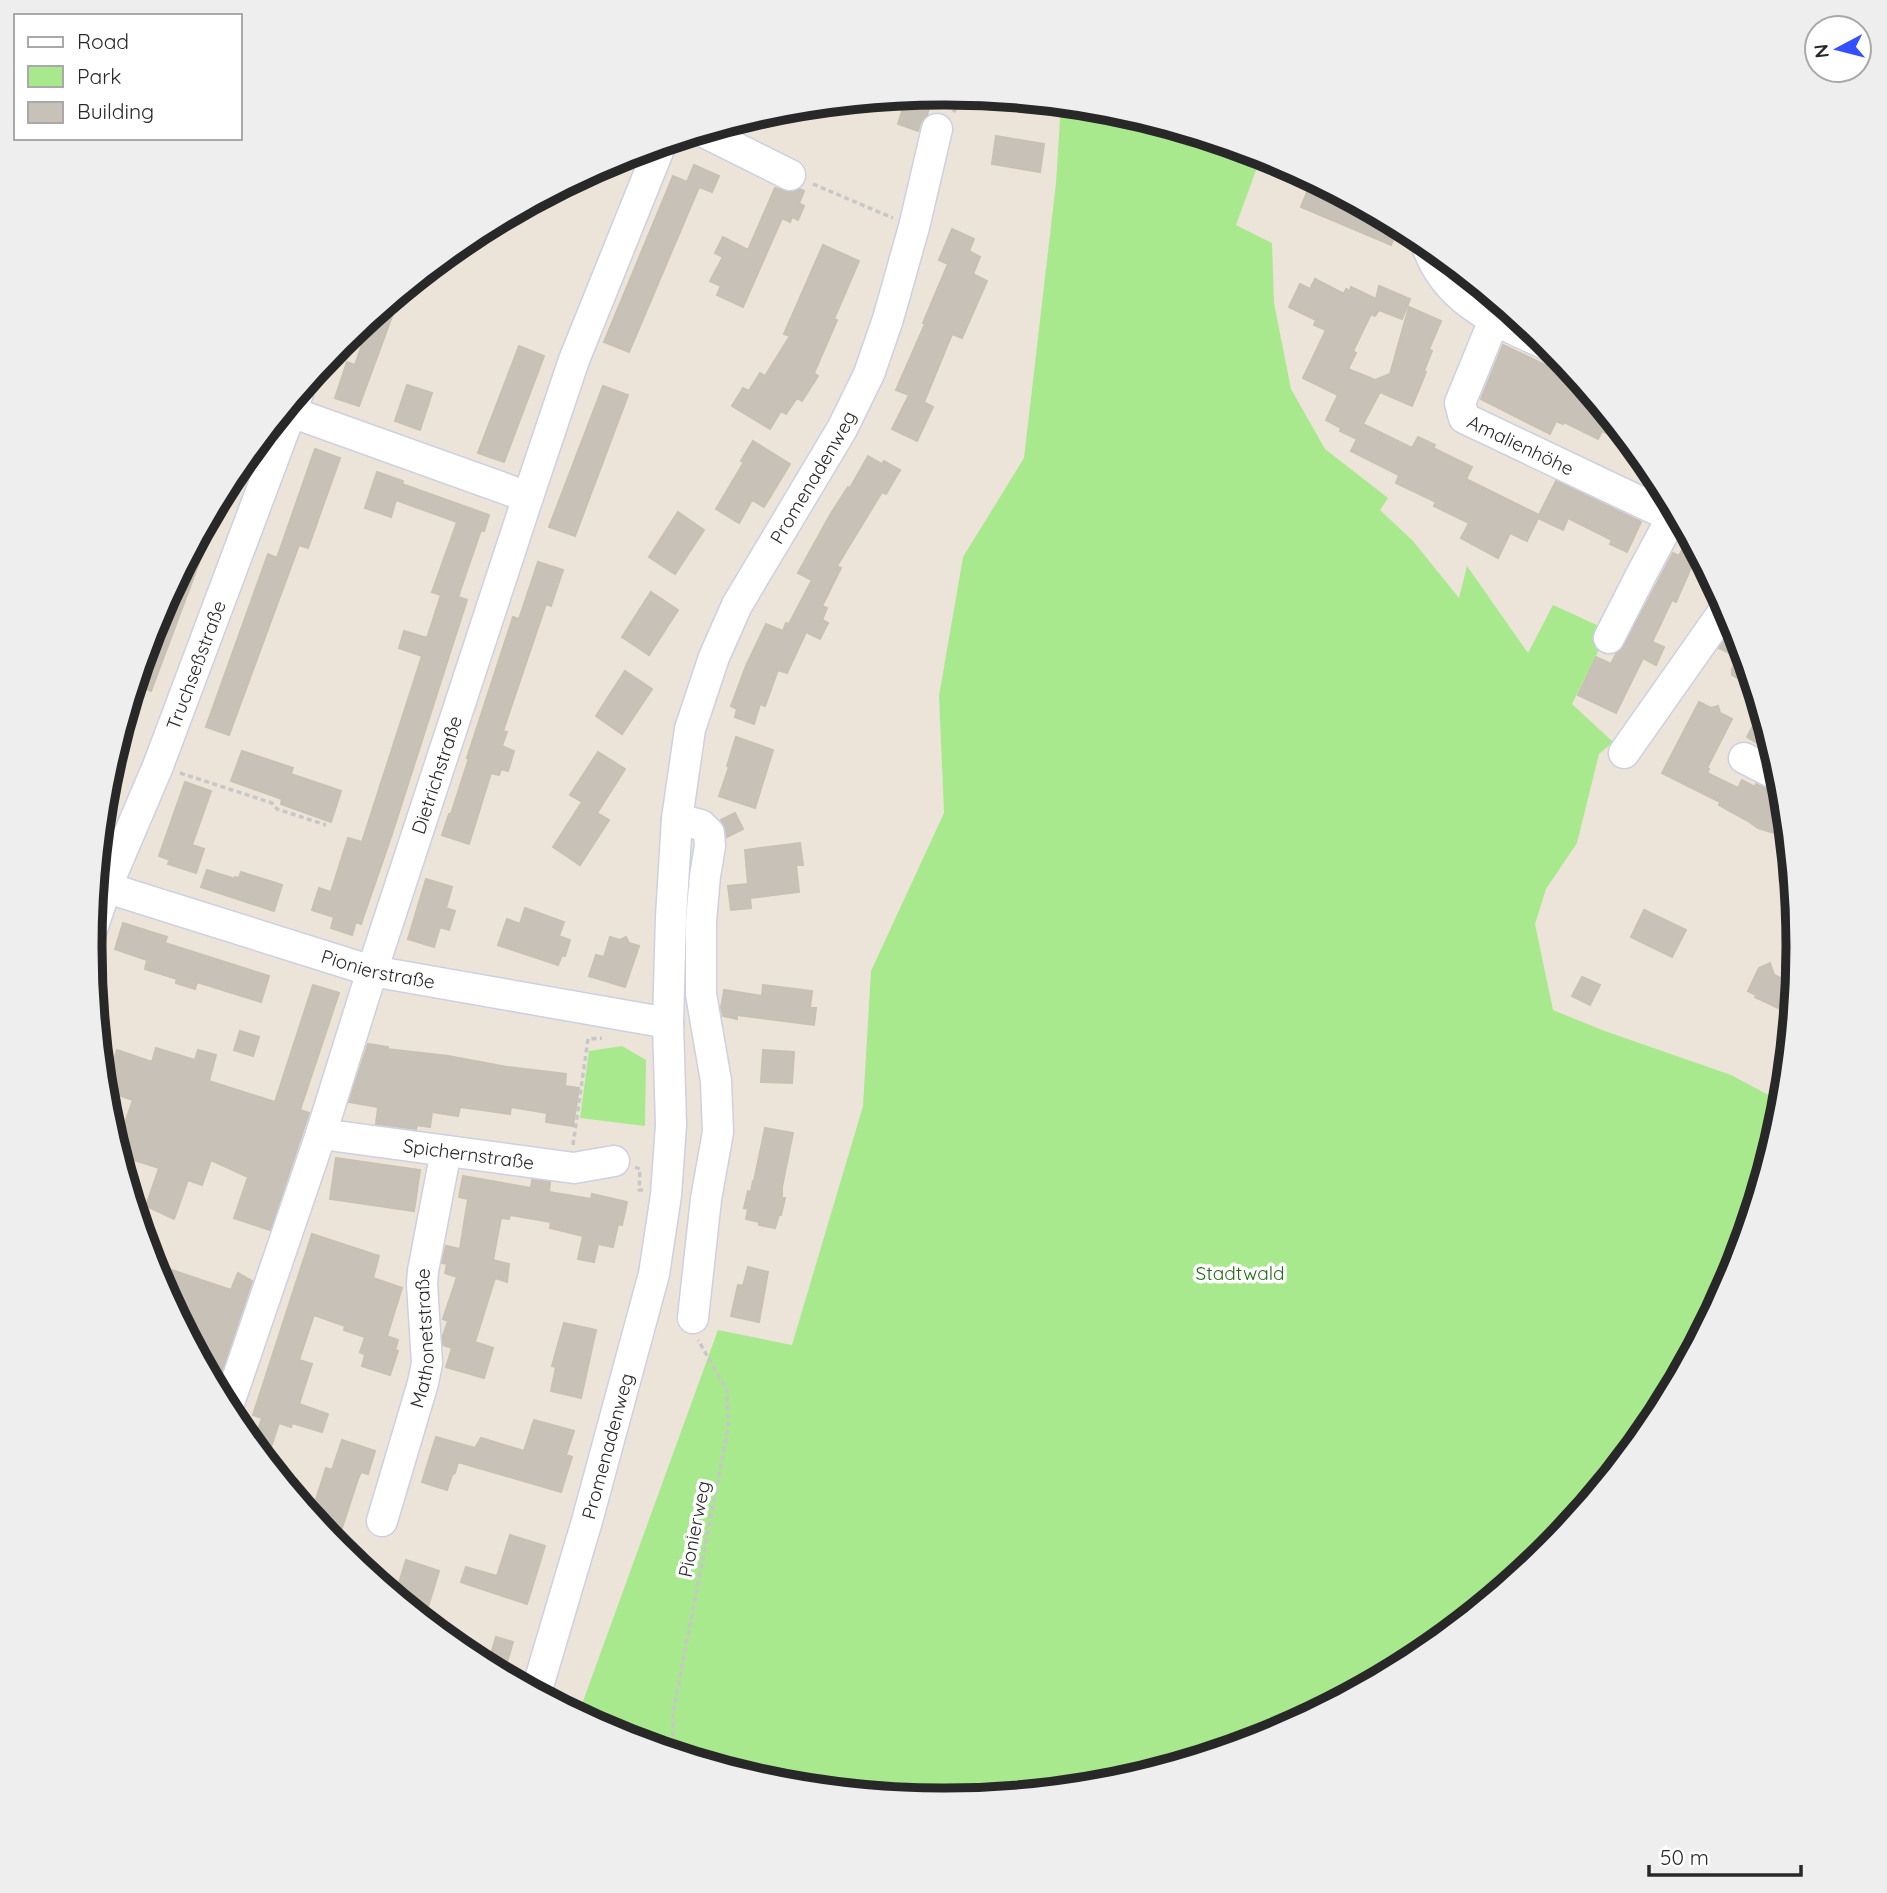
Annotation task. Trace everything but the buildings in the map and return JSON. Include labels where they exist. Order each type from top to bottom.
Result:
[{"type":"street","name":"Promenadenweg","points":[[538,1685],[587,1521],[654,1274],[667,1192],[671,1125],[668,1023],[671,917],[677,819],[690,729],[713,657],[737,605],[842,429],[869,374],[914,227],[937,129]]},
{"type":"street","points":[[714,137],[790,175]]},
{"type":"street","name":"Dietrichstraße","points":[[232,1396],[321,1134],[528,497],[575,360],[656,155]]},
{"type":"street","points":[[1435,263],[1463,300],[1519,332]]},
{"type":"street","name":"Amalienhöhe","points":[[1494,320],[1460,403],[1464,418],[1663,510]]},
{"type":"street","points":[[300,404],[528,497]]},
{"type":"street","name":"Truchseßstraße","points":[[104,879],[158,766],[290,416]]},
{"type":"street","name":"Amalienhöhe","points":[[1609,638],[1670,522]]},
{"type":"street","points":[[1624,752],[1719,618]]},
{"type":"street","points":[[1744,758],[1766,767]]},
{"type":"street","points":[[677,819],[701,825],[709,833],[710,846],[701,921],[701,994],[716,1081],[718,1132],[706,1199],[693,1318]]},
{"type":"street","name":"Pionierstraße","points":[[103,887],[372,971],[668,1023]]},
{"type":"street","name":"Spichernstraße","points":[[321,1134],[574,1168],[614,1161]]},
{"type":"street","name":"Mathonetstraße","points":[[382,1521],[427,1363],[422,1284],[446,1151]]},
{"type":"street","points":[[667,1192],[706,1199]]},
{"type":"path","points":[[790,175],[914,227]]},
{"type":"path","points":[[158,766],[272,803],[277,809],[326,825]]},
{"type":"path","points":[[574,1168],[572,1152],[588,1038],[611,1038]]},
{"type":"path","points":[[614,1161],[640,1169],[639,1190],[667,1192]]},
{"type":"path","name":"Pionierweg","points":[[673,1744],[673,1713],[728,1428],[727,1390],[694,1334],[693,1318]]},
{"type":"green space","name":"Stadtwald","points":[[1060,113],[1161,133],[1258,166],[1236,225],[1272,243],[1274,303],[1291,389],[1325,449],[1388,498],[1380,510],[1413,541],[1459,598],[1467,566],[1528,653],[1553,605],[1599,626],[1630,587],[1572,704],[1613,742],[1599,754],[1577,843],[1546,889],[1535,924],[1553,1010],[1731,1075],[1771,1096],[1757,1164],[1741,1217],[1699,1319],[1673,1368],[1612,1459],[1577,1502],[1499,1580],[1456,1615],[1411,1647],[1316,1702],[1214,1744],[1161,1760],[1108,1772],[999,1787],[888,1787],[834,1781],[726,1760],[673,1744],[581,1706],[718,1330],[792,1345],[863,1106],[871,971],[944,813],[939,696],[963,557],[1024,458],[1056,183]]},
{"type":"green space","points":[[622,1046],[646,1060],[645,1126],[580,1118],[589,1051]]}]
